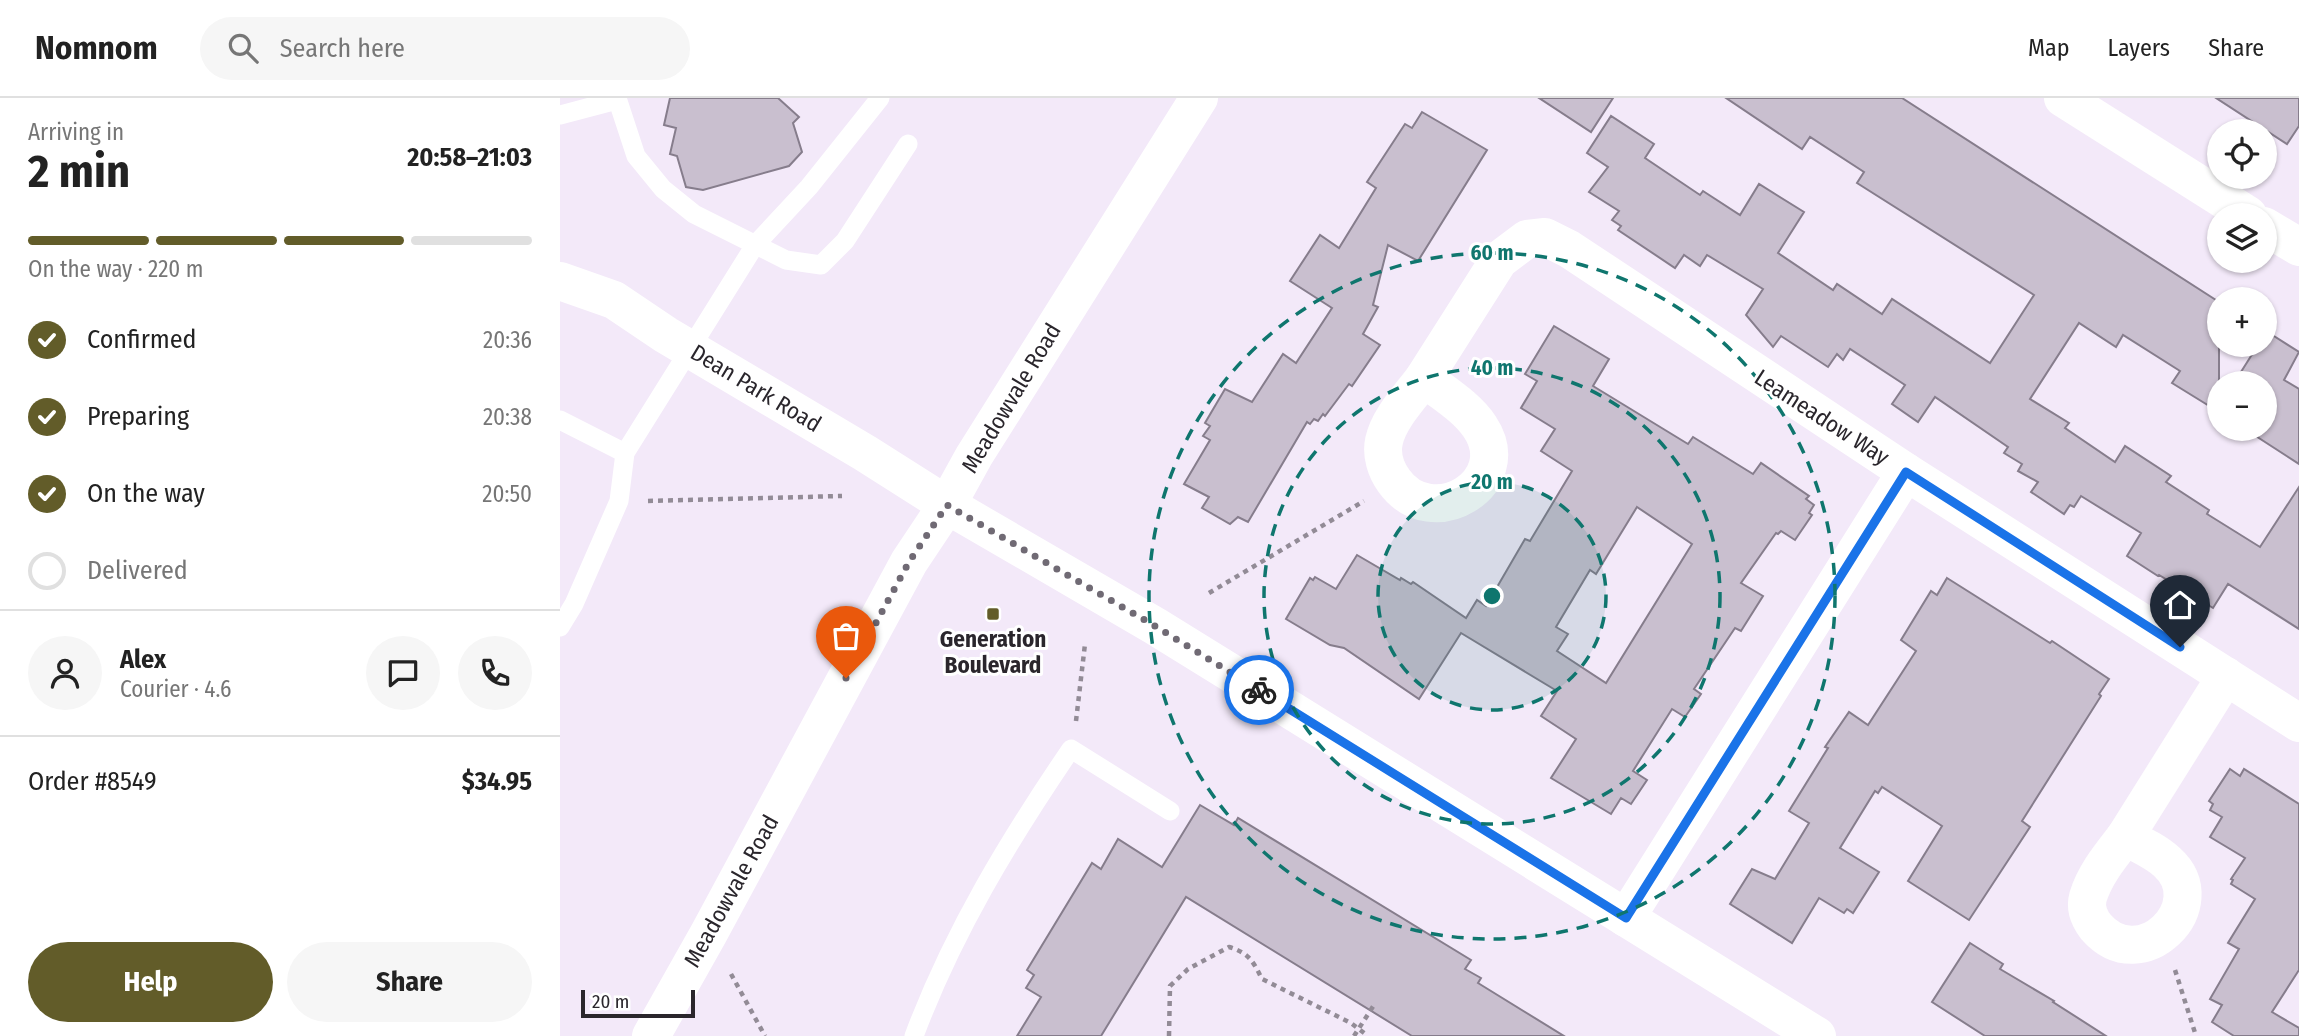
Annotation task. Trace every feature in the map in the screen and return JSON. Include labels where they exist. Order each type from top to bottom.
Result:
[{"type":"street","name":"Meadowvale Road","points":[[651,1036],[909,562],[1199,98]]},
{"type":"street","points":[[2063,98],[2229,203]]},
{"type":"street","points":[[2277,234],[2299,247]]},
{"type":"street","name":"Leameadow Way","points":[[1395,483],[1389,475],[1384,459],[1384,443],[1389,427],[1424,378],[1499,260],[1527,239],[1545,237],[1581,257],[1906,472],[2299,723]]},
{"type":"street","name":"Dean Park Road","points":[[560,281],[614,300],[690,350],[865,453],[947,505]]},
{"type":"street","points":[[1395,483],[1415,500],[1433,504],[1451,502],[1468,495],[1481,482],[1488,465],[1490,447],[1480,426],[1424,378]]},
{"type":"street","points":[[1626,918],[1906,472]]},
{"type":"street","points":[[947,505],[1155,626],[1811,1034]]},
{"type":"street","points":[[2125,837],[2168,863],[2177,876],[2182,891],[2176,921],[2166,933],[2152,941],[2136,945],[2120,943],[2105,936],[2094,924],[2087,910],[2088,897],[2101,869],[2125,837],[2226,676]]},
{"type":"lane","points":[[560,115],[617,99],[636,156],[663,189],[694,214],[786,260],[821,265],[845,241],[908,144]]},
{"type":"lane","points":[[560,627],[574,604],[620,501],[625,453],[755,245],[809,187],[870,103]]},
{"type":"lane","points":[[560,420],[625,453]]},
{"type":"lane","points":[[914,1036],[940,972],[975,901],[1026,816],[1071,749],[1170,811]]},
{"type":"path","points":[[1209,593],[1395,483]]},
{"type":"path","points":[[620,501],[842,496]]},
{"type":"path","points":[[1073,750],[1085,643]]},
{"type":"path","points":[[709,933],[765,1036]]},
{"type":"path","points":[[2166,933],[2196,1036]]},
{"type":"path","points":[[1169,1036],[1170,986],[1188,969],[1229,947],[1244,952],[1262,979],[1368,1036]]},
{"type":"path","points":[[1354,1036],[1374,1005]]},
{"type":"building","points":[[670,98],[778,98],[799,117],[793,123],[802,152],[789,166],[703,190],[686,187],[677,156],[670,154],[676,128],[664,125]]},
{"type":"building","points":[[1539,98],[1613,98],[1591,132]]},
{"type":"building","points":[[1726,98],[1902,98],[2207,294],[2207,357],[2219,357],[2219,371],[2207,371],[2207,405],[2172,383],[2180,371],[2123,335],[2116,347],[2079,323],[2030,399],[2069,423],[2065,428],[2115,462],[2125,446],[2171,476],[2166,482],[2209,510],[2207,514],[2260,547],[2299,487],[2299,629],[2228,584],[2213,608],[2158,576],[2127,556],[2141,533],[2081,496],[2074,507],[2070,505],[2064,514],[2031,492],[2038,482],[2018,471],[2022,464],[2004,453],[2008,447],[1935,397],[1918,422],[1892,404],[1905,385],[1850,349],[1843,360],[1837,354],[1828,367],[1781,336],[1773,347],[1746,315],[1763,289],[1707,255],[1700,266],[1684,255],[1675,268],[1618,230],[1621,226],[1612,220],[1619,211],[1589,192],[1608,167],[1587,153],[1611,116],[1654,144],[1645,158],[1700,195],[1703,191],[1740,215],[1759,184],[1804,212],[1778,253],[1833,290],[1837,284],[1882,314],[1892,299],[1990,363],[2034,295],[1857,183],[1864,172],[1810,137],[1802,149]]},
{"type":"building","points":[[2216,98],[2299,98],[2299,126],[2287,144],[2277,138],[2277,119],[2248,119]]},
{"type":"building","points":[[1422,112],[1487,150],[1418,261],[1388,245],[1373,305],[1378,307],[1363,334],[1380,345],[1352,386],[1349,384],[1325,416],[1323,414],[1318,421],[1314,419],[1310,424],[1307,422],[1248,522],[1238,517],[1230,524],[1202,508],[1209,497],[1184,484],[1210,440],[1203,436],[1210,426],[1205,423],[1225,389],[1252,402],[1283,354],[1296,363],[1332,308],[1290,281],[1320,235],[1339,248],[1376,188],[1367,182],[1405,124],[1412,128]]},
{"type":"building","points":[[1554,326],[1609,359],[1593,386],[1688,444],[1693,437],[1753,474],[1761,463],[1809,496],[1806,499],[1814,505],[1809,513],[1812,515],[1795,540],[1781,531],[1776,533],[1741,583],[1763,596],[1741,631],[1735,628],[1694,689],[1701,694],[1685,717],[1672,709],[1633,771],[1647,780],[1631,804],[1621,798],[1611,814],[1551,778],[1576,739],[1541,716],[1557,691],[1461,633],[1419,699],[1344,648],[1330,645],[1286,619],[1310,578],[1313,580],[1315,577],[1336,589],[1357,555],[1400,580],[1401,578],[1411,584],[1413,582],[1466,618],[1477,600],[1486,606],[1525,539],[1530,541],[1572,471],[1541,451],[1555,429],[1521,408],[1537,381],[1525,374]],"holes":[[[1637,507],[1692,544],[1606,683],[1557,651],[1568,634],[1556,627],[1590,570],[1596,574]]]},
{"type":"building","points":[[2277,338],[2299,352],[2284,380],[2299,389],[2299,464],[2264,441],[2277,441],[2277,371],[2242,371],[2250,357],[2277,357]]},
{"type":"building","points":[[1947,578],[2109,679],[2022,821],[2030,827],[1969,920],[1908,881],[1942,826],[1882,787],[1878,793],[1875,791],[1840,848],[1879,872],[1853,913],[1847,909],[1844,913],[1819,898],[1792,943],[1730,904],[1752,869],[1775,879],[1809,823],[1789,811],[1828,748],[1825,747],[1849,712],[1868,725],[1916,651],[1901,640],[1931,591],[1937,595]]},
{"type":"building","points":[[2230,769],[2240,776],[2244,769],[2299,804],[2299,970],[2272,1012],[2299,1028],[2299,1036],[2234,1036],[2212,1022],[2222,1005],[2210,999],[2239,949],[2228,943],[2255,899],[2231,884],[2231,879],[2245,858],[2210,837],[2222,817],[2210,810],[2213,804],[2209,801]]},
{"type":"building","points":[[1200,805],[1234,825],[1238,818],[1471,960],[1465,969],[1481,978],[1478,983],[1564,1036],[1412,1036],[1186,897],[1101,1036],[1017,1036],[1041,997],[1026,988],[1034,975],[1027,970],[1092,863],[1101,869],[1118,839],[1162,867]]},
{"type":"building","points":[[1970,943],[2003,964],[2000,969],[2106,1036],[1985,1036],[1932,1002]]},
{"type":"way so far","points":[[846,678],[909,562],[947,505],[1259,690]]},
{"type":"place","name":"Generation Boulevard","points":[[993,614]]},
{"type":"route","points":[[1259,690],[1626,918],[1906,472],[2180,647]]}]
